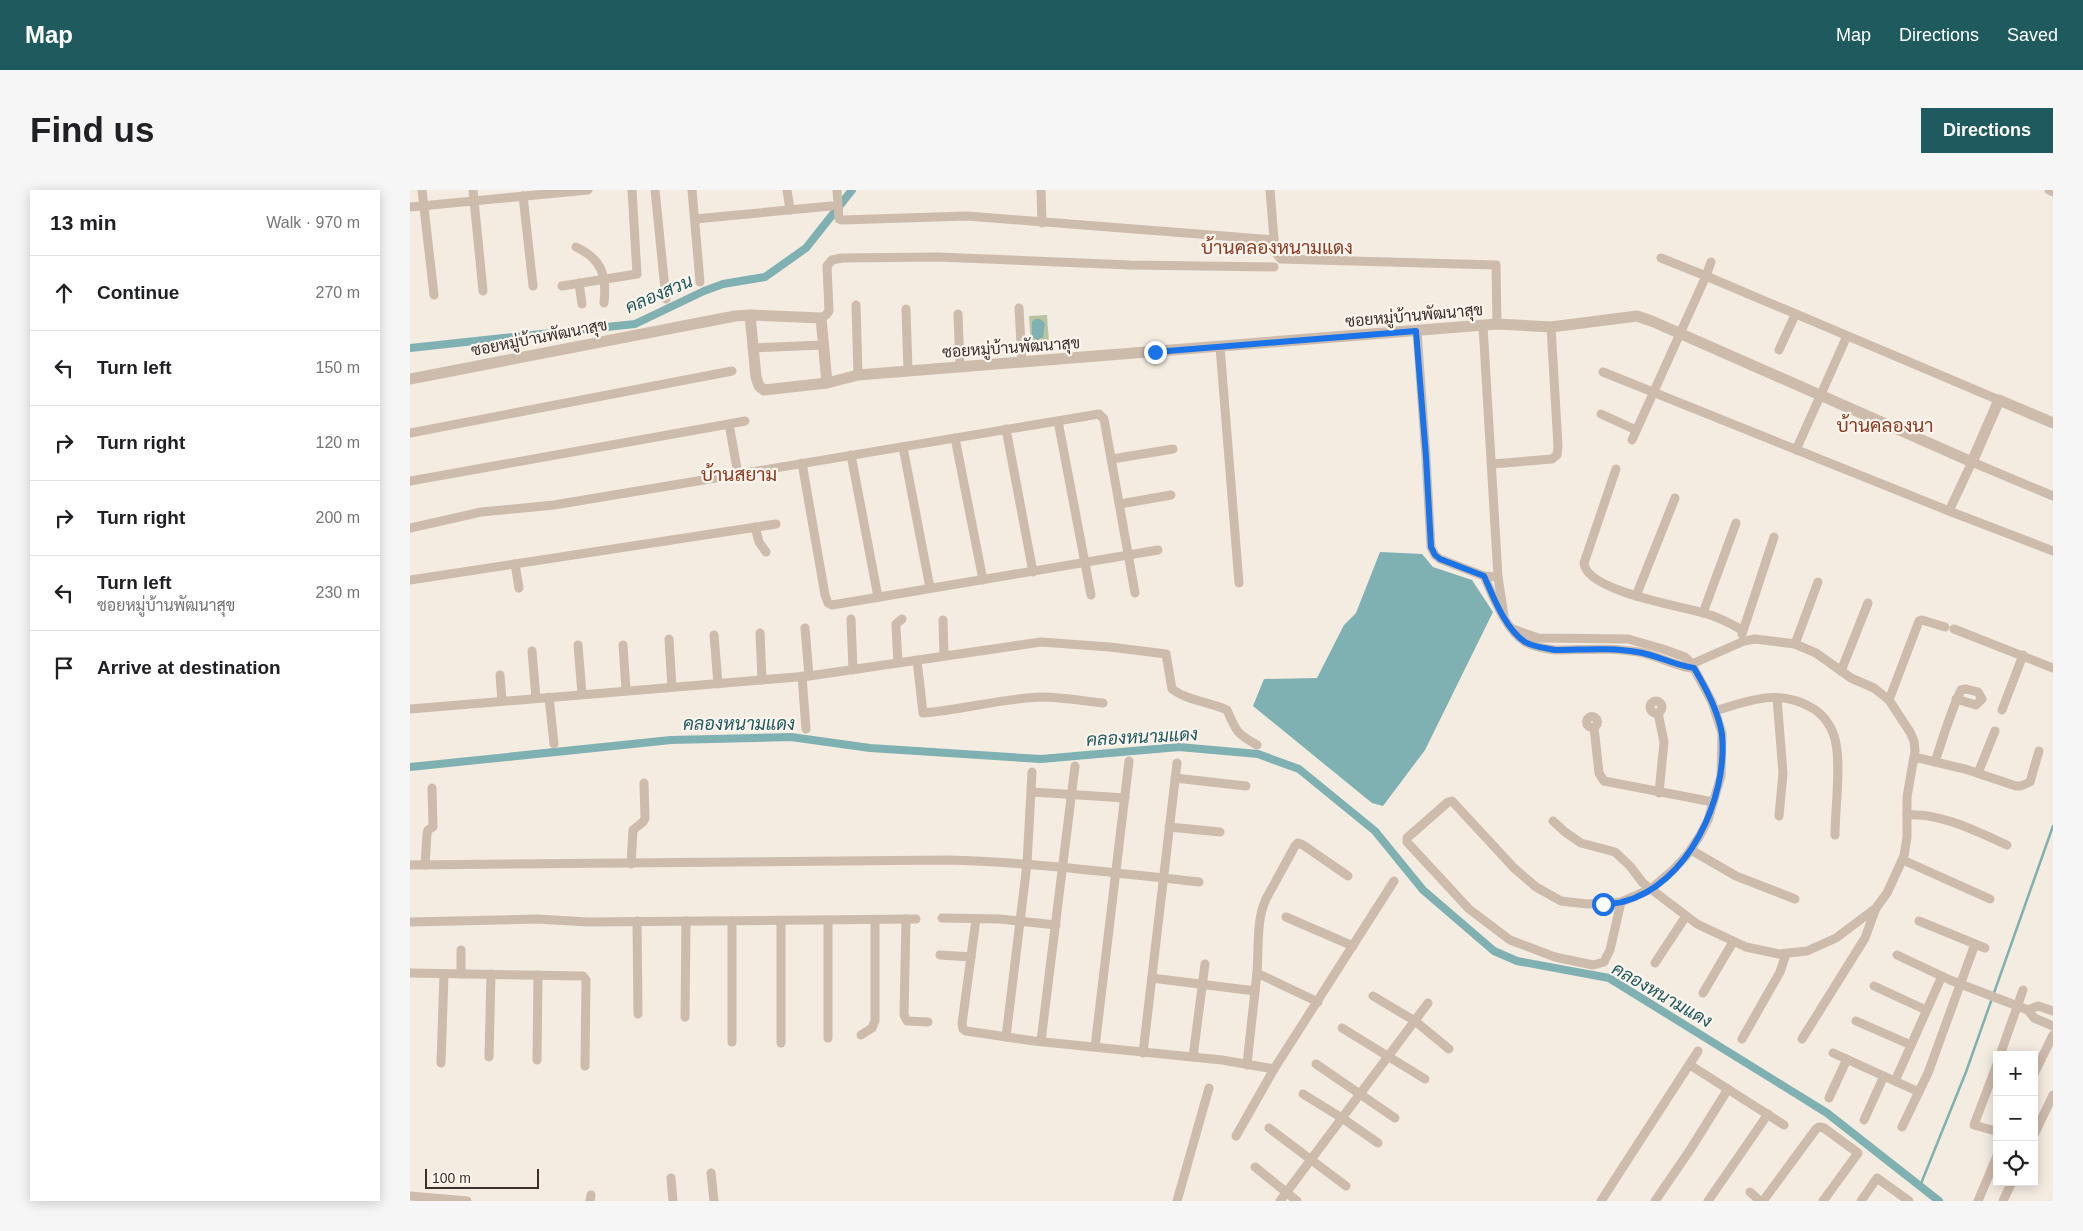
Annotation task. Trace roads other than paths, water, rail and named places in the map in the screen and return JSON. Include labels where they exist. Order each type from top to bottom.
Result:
[{"type":"street","points":[[422,190],[434,295]]},
{"type":"street","points":[[473,190],[483,291]]},
{"type":"street","points":[[410,207],[588,190]]},
{"type":"street","points":[[562,286],[636,275],[638,273],[632,190]]},
{"type":"street","points":[[655,190],[666,299]]},
{"type":"street","points":[[692,190],[700,282]]},
{"type":"street","points":[[787,190],[790,210]]},
{"type":"street","points":[[1041,190],[1042,223]]},
{"type":"street","points":[[1270,190],[1275,252],[1281,259],[1496,265],[1497,324]]},
{"type":"street","points":[[2049,190],[2053,192]]},
{"type":"street","points":[[837,192],[839,219],[844,220],[967,216],[1274,240]]},
{"type":"street","points":[[523,196],[533,286]]},
{"type":"street","points":[[695,219],[831,206]]},
{"type":"street","points":[[576,247],[593,258],[605,280],[604,303]]},
{"type":"street","points":[[750,315],[821,318],[826,315],[829,311],[827,266],[832,260],[842,258],[938,257],[1130,265],[1274,266]]},
{"type":"street","points":[[1661,258],[2053,423]]},
{"type":"street","points":[[1632,440],[1711,262]]},
{"type":"street","points":[[579,284],[582,304]]},
{"type":"street","points":[[856,305],[858,375]]},
{"type":"street","points":[[1019,308],[1022,362]]},
{"type":"street","points":[[906,309],[908,370]]},
{"type":"street","points":[[958,314],[961,367]]},
{"type":"street","name":"ซอยหมู่บ้านพัฒนาสุข","points":[[410,378],[581,344],[750,315],[752,348],[757,380],[759,386],[764,390],[827,383],[858,375],[908,370],[1497,324],[1550,327],[1636,316],[1644,317],[1972,462]]},
{"type":"street","points":[[1779,350],[1795,315]]},
{"type":"street","points":[[821,318],[827,383]]},
{"type":"street","points":[[1483,326],[1498,577],[1504,616]]},
{"type":"street","points":[[1492,464],[1552,459],[1557,455],[1550,327]]},
{"type":"street","points":[[1416,331],[1431,547],[1435,555],[1440,559],[1484,576],[1498,577]]},
{"type":"street","points":[[1796,450],[1848,336]]},
{"type":"street","points":[[752,348],[823,345]]},
{"type":"street","points":[[1220,347],[1239,583]]},
{"type":"street","points":[[410,433],[732,371]]},
{"type":"street","points":[[1602,372],[1949,511],[2053,550]]},
{"type":"street","points":[[1949,511],[1999,400]]},
{"type":"street","points":[[410,528],[481,512],[554,505],[1095,414],[1102,416],[1112,459],[1135,593]]},
{"type":"street","points":[[1601,414],[1636,430]]},
{"type":"street","points":[[410,481],[745,421]]},
{"type":"street","points":[[1058,421],[1090,595]]},
{"type":"street","points":[[729,424],[738,474]]},
{"type":"street","points":[[1006,429],[1034,572]]},
{"type":"street","points":[[955,438],[982,580]]},
{"type":"street","points":[[903,447],[930,588]]},
{"type":"street","points":[[1112,459],[1173,450]]},
{"type":"street","points":[[851,455],[878,597]]},
{"type":"street","points":[[1972,462],[2053,496]]},
{"type":"street","points":[[802,464],[828,603],[834,606],[1158,550]]},
{"type":"street","points":[[1616,469],[1595,528],[1584,567],[1587,571],[1605,583],[1636,596],[1703,612],[1742,630]]},
{"type":"street","points":[[1120,504],[1171,495]]},
{"type":"street","points":[[1636,596],[1675,498]]},
{"type":"street","points":[[1703,612],[1736,523]]},
{"type":"street","points":[[410,580],[776,524]]},
{"type":"street","points":[[755,527],[759,542],[766,552]]},
{"type":"street","points":[[1741,642],[1742,630],[1774,537]]},
{"type":"street","points":[[515,564],[519,588]]},
{"type":"street","points":[[1484,576],[1497,607],[1513,629],[1526,642],[1544,648],[1624,650],[1651,655],[1691,668],[1704,686],[1722,733],[1723,755],[1721,776],[1708,820],[1691,850],[1673,870],[1651,889],[1621,902],[1579,903],[1562,901],[1547,894],[1514,868],[1452,801],[1448,802],[1406,840],[1463,903],[1495,929],[1510,940],[1555,957],[1593,965],[1604,962],[1610,950],[1621,902]]},
{"type":"street","points":[[1795,644],[1818,582]]},
{"type":"street","points":[[1841,670],[1868,603]]},
{"type":"street","points":[[851,619],[853,670]]},
{"type":"street","points":[[898,663],[896,624],[902,619]]},
{"type":"street","points":[[943,620],[944,656]]},
{"type":"street","points":[[1889,700],[1919,621],[1922,620],[1950,628],[2053,668]]},
{"type":"street","points":[[805,628],[806,729]]},
{"type":"street","points":[[760,633],[762,680]]},
{"type":"street","points":[[714,635],[718,684]]},
{"type":"street","points":[[669,639],[672,687]]},
{"type":"street","points":[[1691,668],[1741,642],[1755,640],[1795,644],[1816,653],[1858,683],[1883,694],[1889,700],[1914,741],[1914,757],[1907,797],[1907,837],[1903,860],[1887,893],[1876,908],[1865,938],[1802,1039]]},
{"type":"street","points":[[410,709],[806,676],[1051,642],[1166,654],[1172,689],[1187,697],[1213,703],[1227,710],[1235,730],[1257,745]]},
{"type":"street","points":[[578,645],[582,694]]},
{"type":"street","points":[[623,645],[626,690]]},
{"type":"street","points":[[532,651],[536,698]]},
{"type":"street","points":[[2002,710],[2023,656]]},
{"type":"street","points":[[916,660],[923,713],[1043,697],[1103,704]]},
{"type":"street","points":[[500,675],[502,701]]},
{"type":"street","points":[[550,697],[554,744]]},
{"type":"street","points":[[1715,711],[1748,701],[1777,698],[1797,700],[1818,712],[1830,727],[1835,738],[1837,756],[1835,835]]},
{"type":"street","points":[[1777,698],[1783,773],[1779,816]]},
{"type":"street","points":[[1935,762],[1956,700]]},
{"type":"street","points":[[1658,713],[1664,742],[1659,793]]},
{"type":"street","points":[[1594,727],[1599,774],[1602,779],[1610,783],[1713,802]]},
{"type":"street","points":[[1978,773],[1995,731]]},
{"type":"street","points":[[1914,757],[1978,773],[2016,786],[2026,785],[2030,782],[2039,751]]},
{"type":"street","points":[[1095,1047],[1129,762]]},
{"type":"street","points":[[1143,1052],[1177,763]]},
{"type":"street","points":[[1041,1041],[1075,766]]},
{"type":"street","points":[[1006,1037],[1027,864],[1032,772]]},
{"type":"street","points":[[1175,778],[1246,786]]},
{"type":"street","points":[[631,864],[633,830],[645,818],[644,783]]},
{"type":"street","points":[[425,865],[427,834],[428,830],[433,827],[432,788]]},
{"type":"street","points":[[1032,792],[1125,798]]},
{"type":"street","points":[[1907,815],[1930,815],[1976,831],[2007,845]]},
{"type":"street","points":[[1553,820],[1565,832],[1581,843],[1615,852],[1630,866],[1643,883],[1686,916],[1711,932],[1746,947],[1786,954],[1807,951],[1820,947],[1836,938],[1876,908]]},
{"type":"street","points":[[1170,827],[1220,832]]},
{"type":"street","points":[[1246,1064],[1257,973],[1262,908],[1295,846],[1300,843],[1348,876]]},
{"type":"street","points":[[1691,850],[1730,874],[1761,888],[1795,899]]},
{"type":"street","points":[[410,865],[911,860],[1027,864],[1199,882]]},
{"type":"street","points":[[1903,860],[1990,900]]},
{"type":"street","points":[[1236,1136],[1274,1070],[1394,881]]},
{"type":"street","points":[[1655,963],[1686,916]]},
{"type":"street","points":[[1286,917],[1352,946]]},
{"type":"street","points":[[942,918],[1056,925]]},
{"type":"street","points":[[410,922],[537,919],[588,922],[916,919]]},
{"type":"street","points":[[906,919],[904,1016],[910,1022],[928,1022]]},
{"type":"street","points":[[976,919],[963,1029],[970,1033],[1193,1057],[1274,1070]]},
{"type":"street","points":[[861,1034],[872,1028],[875,1021],[875,920]]},
{"type":"street","points":[[637,921],[638,1014]]},
{"type":"street","points":[[685,1017],[686,921]]},
{"type":"street","points":[[732,921],[732,1042]]},
{"type":"street","points":[[781,921],[781,1043]]},
{"type":"street","points":[[828,921],[828,1038]]},
{"type":"street","points":[[1919,921],[1985,948]]},
{"type":"street","points":[[1703,993],[1733,942]]},
{"type":"street","points":[[1902,1127],[1919,1092],[1975,944]]},
{"type":"street","points":[[461,974],[462,950]]},
{"type":"street","points":[[1742,1039],[1780,972],[1786,954]]},
{"type":"street","points":[[940,955],[971,956]]},
{"type":"street","points":[[1897,955],[1982,993],[2028,1010],[2034,1018],[2053,1026]]},
{"type":"street","points":[[1193,1057],[1205,964]]},
{"type":"street","points":[[410,973],[580,975],[585,977],[585,1066]]},
{"type":"street","points":[[1257,973],[1318,1002]]},
{"type":"street","points":[[441,1063],[444,974]]},
{"type":"street","points":[[489,1057],[491,974]]},
{"type":"street","points":[[537,1060],[538,975]]},
{"type":"street","points":[[1895,1081],[1942,976]]},
{"type":"street","points":[[1152,978],[1255,991]]},
{"type":"street","points":[[1874,986],[1926,1010]]},
{"type":"street","points":[[2004,1051],[2023,990]]},
{"type":"street","points":[[1373,996],[1415,1021],[1449,1049]]},
{"type":"street","points":[[1280,1201],[1428,1003]]},
{"type":"street","points":[[2028,1010],[2038,1006],[2053,1011]]},
{"type":"street","points":[[1856,1021],[1911,1045]]},
{"type":"street","points":[[1342,1028],[1425,1080]]},
{"type":"street","points":[[2038,1066],[2053,1035]]},
{"type":"street","points":[[1601,1201],[1698,1051]]},
{"type":"street","points":[[1833,1052],[1919,1092]]},
{"type":"street","points":[[1829,1098],[1847,1059]]},
{"type":"street","points":[[1316,1064],[1395,1118]]},
{"type":"street","points":[[1690,1065],[1784,1125]]},
{"type":"street","points":[[1864,1120],[1884,1076]]},
{"type":"street","points":[[1177,1201],[1209,1088]]},
{"type":"street","points":[[1655,1201],[1690,1150],[1728,1088]]},
{"type":"street","points":[[1992,1090],[1974,1125],[1992,1130]]},
{"type":"street","points":[[1303,1094],[1378,1143]]},
{"type":"street","points":[[2038,1127],[2053,1095]]},
{"type":"street","points":[[1708,1201],[1768,1114]]},
{"type":"street","points":[[1750,1192],[1762,1201],[1819,1127],[1824,1128],[1858,1153],[1824,1201]]},
{"type":"street","points":[[1270,1128],[1346,1186]]},
{"type":"street","points":[[1978,1201],[1993,1165]]},
{"type":"street","points":[[1255,1167],[1297,1201]]},
{"type":"street","points":[[710,1173],[714,1201]]},
{"type":"street","points":[[671,1178],[673,1201]]},
{"type":"street","points":[[1861,1201],[1877,1178],[1910,1201]]},
{"type":"street","points":[[2003,1201],[2010,1186]]},
{"type":"street","points":[[410,1196],[467,1201]]},
{"type":"water","points":[[1035,319],[1040,319],[1045,323],[1043,337],[1037,340],[1032,336],[1032,322]]},
{"type":"water","points":[[1380,552],[1422,554],[1433,567],[1472,580],[1493,612],[1425,750],[1383,806],[1372,803],[1253,706],[1264,679],[1317,678],[1344,625],[1356,613]]},
{"type":"waterway","name":"คลองสวน","points":[[410,348],[635,324],[723,284],[765,277],[806,248],[852,190]]},
{"type":"waterway","name":"คลองหนามแดง","points":[[410,767],[671,740],[791,737],[870,748],[1041,759],[1179,747],[1258,754],[1299,769],[1375,831],[1423,890],[1494,951],[1517,961],[1609,978],[1827,1113],[1939,1201]]},
{"type":"waterway","points":[[1920,1186],[1966,1072],[2053,826]]},
{"type":"district","name":"บ้านคลองหนามแดง","points":[[1277,247]]},
{"type":"district","name":"บ้านคลองนา","points":[[1885,425]]},
{"type":"district","name":"บ้านสยาม","points":[[739,474]]}]
